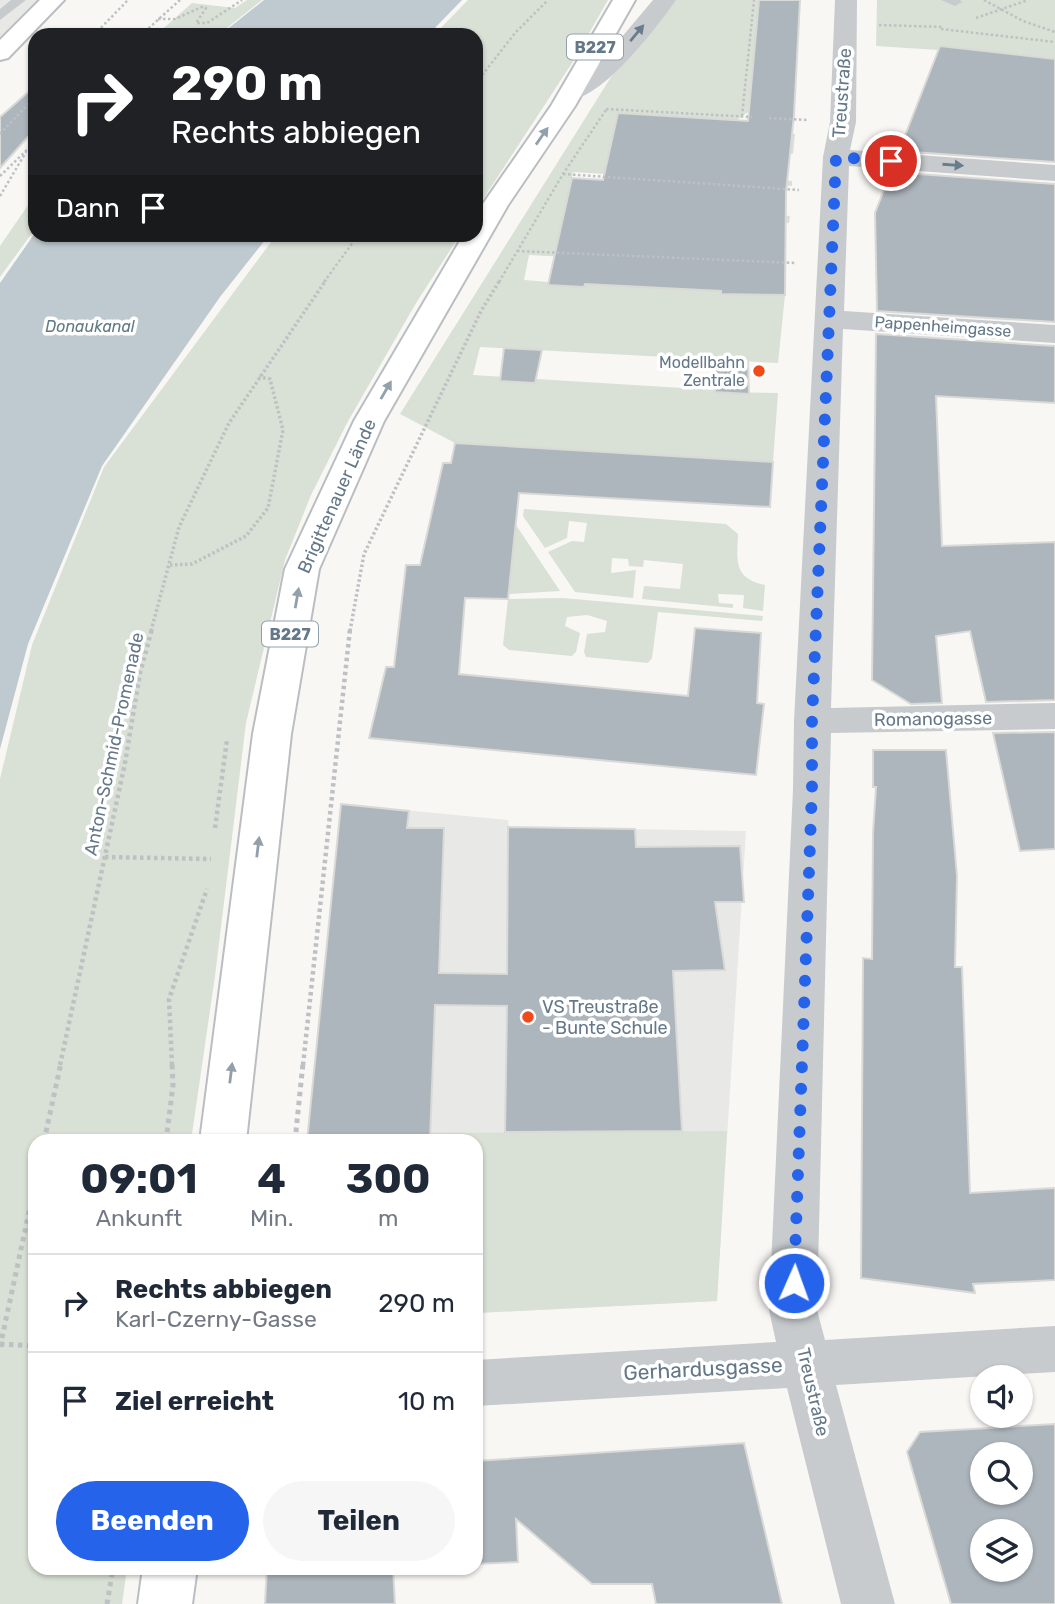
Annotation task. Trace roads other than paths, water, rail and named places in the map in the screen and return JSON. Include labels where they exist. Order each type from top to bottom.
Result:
[{"type":"main road","points":[[0,53],[53,0]]},
{"type":"main road","name":"Brigittenauer Lände","points":[[483,226],[566,101],[624,0]]},
{"type":"main road","name":"Brigittenauer Lände","points":[[224,1134],[272,734],[302,569],[369,421],[473,242]]},
{"type":"main road","points":[[165,1604],[169,1575]]},
{"type":"street","points":[[566,101],[608,68],[665,0]]},
{"type":"street","name":"Treustraße","points":[[846,0],[843,122],[836,157],[812,721],[812,789],[793,1310],[868,1604]]},
{"type":"street","points":[[836,157],[1055,173]]},
{"type":"street","name":"Pappenheimgasse","points":[[831,319],[1055,334]]},
{"type":"street","name":"Romanogasse","points":[[812,721],[1055,716]]},
{"type":"street","name":"Gerhardusgasse","points":[[483,1383],[1055,1349]]},
{"type":"lane","points":[[0,16],[19,0]]},
{"type":"water","points":[[264,0],[462,0],[435,28],[229,28]]},
{"type":"water","name":"Donaukanal","points":[[29,242],[263,242],[220,297],[102,466],[28,644],[0,749],[0,283]]},
{"type":"place","name":"Modellbahn Zentrale","points":[[759,371]]},
{"type":"place","name":"VS Treustraße - Bunte Schule","points":[[528,1017]]}]
